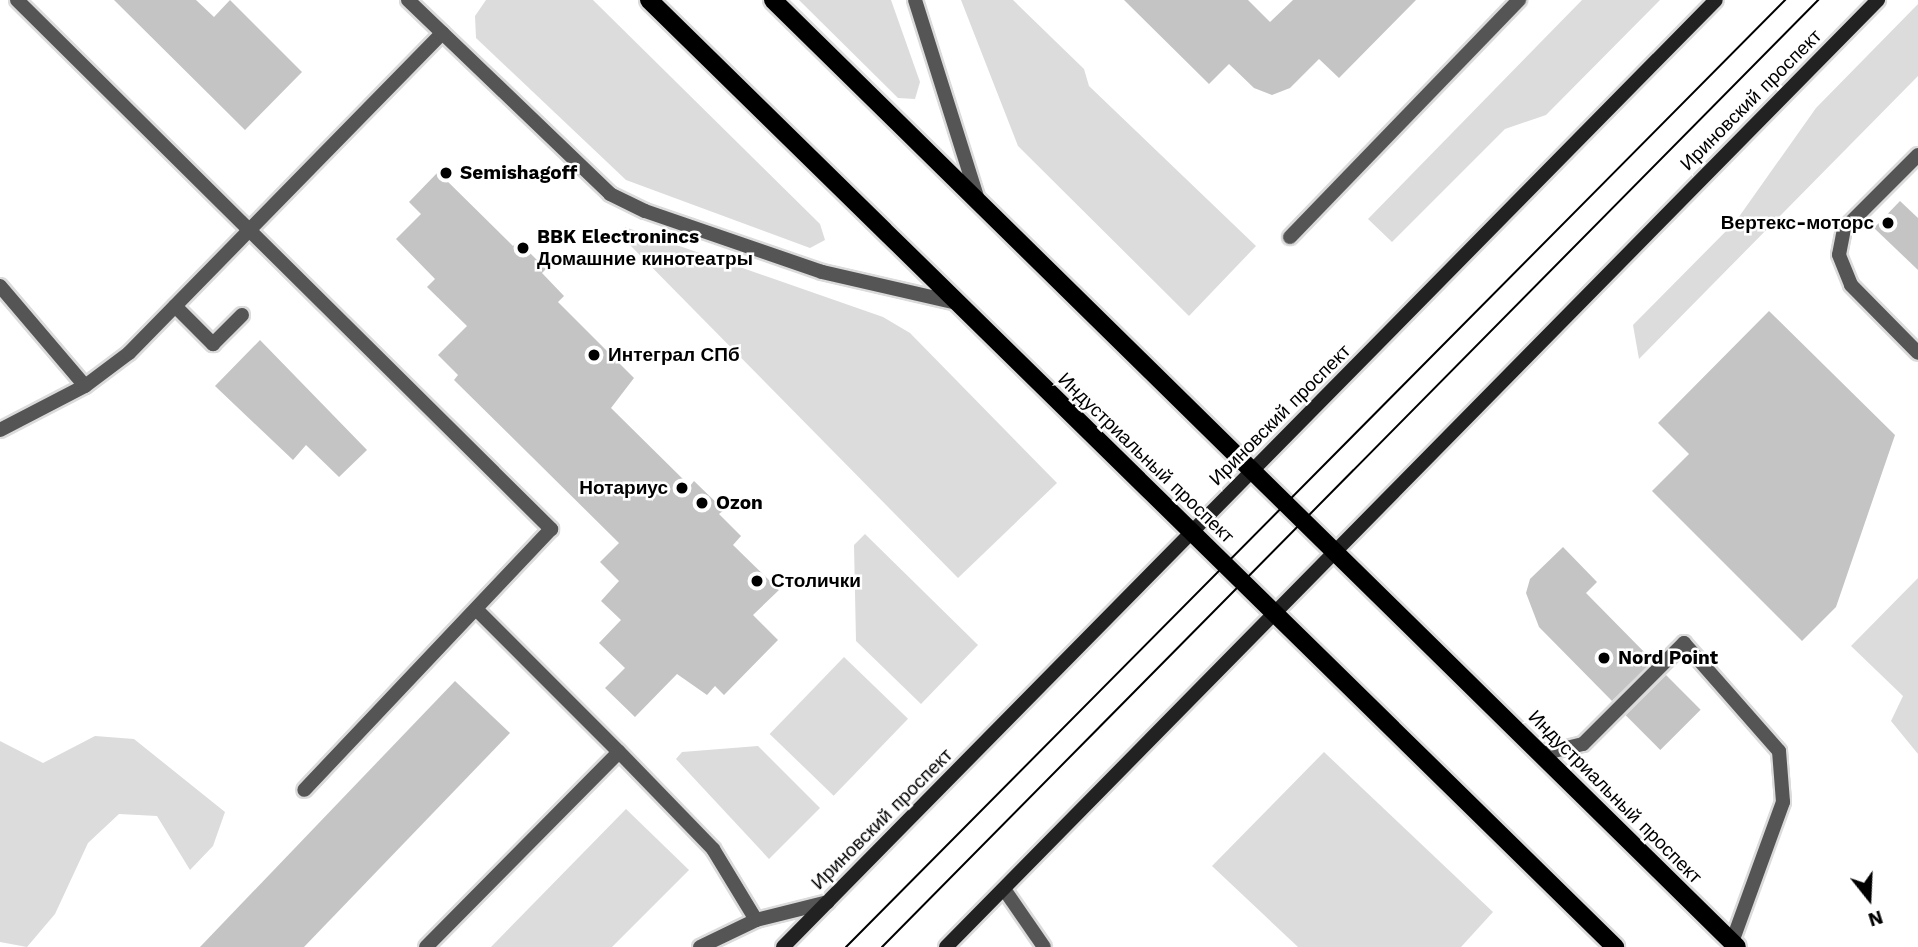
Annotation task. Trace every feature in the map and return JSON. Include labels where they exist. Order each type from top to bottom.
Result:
[{"type":"main road","name":"Индустриальный проспект","points":[[649,0],[1615,947]]},
{"type":"main road","name":"Индустриальный проспект","points":[[773,0],[1735,945]]},
{"type":"main road","name":"Ириновский проспект","points":[[783,947],[1716,0]]},
{"type":"main road","name":"Ириновский проспект","points":[[946,947],[1332,551],[1878,0]]},
{"type":"street","points":[[17,0],[551,529],[478,611],[304,790]]},
{"type":"street","points":[[408,0],[610,194],[645,211],[822,272],[957,303]]},
{"type":"street","points":[[915,0],[980,204]]},
{"type":"street","points":[[1290,237],[1519,0]]},
{"type":"street","points":[[0,430],[85,386],[129,353],[442,33]]},
{"type":"street","points":[[1918,155],[1844,229],[1839,255],[1851,285],[1918,353]]},
{"type":"street","points":[[0,286],[85,386]]},
{"type":"street","points":[[174,306],[213,344],[242,315]]},
{"type":"street","points":[[478,611],[713,849],[757,920]]},
{"type":"street","points":[[1542,754],[1583,744],[1684,643],[1779,751],[1783,802],[1735,945]]},
{"type":"street","points":[[426,947],[619,752]]},
{"type":"street","points":[[1004,889],[1045,947]]},
{"type":"street","points":[[700,947],[757,920],[828,901]]},
{"type":"shaded area","points":[[486,0],[593,0],[820,224],[825,240],[810,248],[626,180],[476,38],[475,16]]},
{"type":"shaded area","points":[[799,0],[891,0],[920,82],[915,99],[898,98]]},
{"type":"shaded area","points":[[961,0],[1013,0],[1084,69],[1089,86],[1256,246],[1189,316],[1018,146]]},
{"type":"shaded area","points":[[1582,0],[1660,0],[1546,115],[1505,129],[1392,242],[1368,219]]},
{"type":"shaded area","points":[[1918,4],[1918,76],[1639,359],[1633,325],[1736,221],[1816,108]]},
{"type":"shaded area","points":[[625,227],[883,317],[910,333],[1057,483],[958,578],[626,241]]},
{"type":"shaded area","points":[[865,534],[978,645],[921,704],[856,641],[854,545]]},
{"type":"shaded area","points":[[1918,578],[1918,754],[1891,721],[1903,696],[1851,646]]},
{"type":"shaded area","points":[[844,657],[908,719],[834,796],[770,734]]},
{"type":"shaded area","points":[[95,736],[134,739],[225,812],[213,846],[190,870],[157,816],[119,814],[88,843],[55,914],[27,947],[0,942],[0,741],[43,763]]},
{"type":"shaded area","points":[[758,746],[820,808],[769,859],[676,759],[682,752]]},
{"type":"shaded area","points":[[1324,752],[1493,912],[1461,947],[1298,947],[1212,866]]},
{"type":"shaded area","points":[[626,809],[689,870],[612,947],[491,947]]},
{"type":"building","points":[[114,0],[196,0],[214,17],[230,0],[302,72],[245,130]]},
{"type":"building","points":[[1124,0],[1248,0],[1270,22],[1293,0],[1416,0],[1339,78],[1319,59],[1290,88],[1272,95],[1254,88],[1229,64],[1209,84]]},
{"type":"building","points":[[438,172],[513,246],[518,241],[546,269],[542,273],[564,296],[558,302],[634,378],[611,408],[690,486],[694,481],[724,510],[719,514],[741,536],[733,545],[779,590],[753,615],[778,640],[724,695],[715,686],[707,695],[677,674],[635,717],[605,688],[625,668],[599,643],[621,620],[601,601],[619,581],[600,562],[619,543],[454,380],[458,375],[438,355],[467,326],[427,287],[435,279],[396,239],[421,214],[409,202]]},
{"type":"building","points":[[1900,201],[1918,218],[1918,270],[1874,228]]},
{"type":"building","points":[[1769,311],[1895,435],[1836,607],[1802,641],[1652,491],[1689,454],[1658,423]]},
{"type":"building","points":[[260,340],[367,450],[339,477],[306,445],[293,460],[215,386]]},
{"type":"building","points":[[1563,547],[1597,582],[1586,593],[1653,661],[1612,701],[1539,627],[1526,593],[1530,579]]},
{"type":"building","points":[[1666,675],[1701,710],[1660,750],[1626,715]]},
{"type":"building","points":[[455,681],[510,733],[304,947],[200,947]]},
{"type":"tram line","points":[[846,947],[1785,0]]},
{"type":"tram line","points":[[882,947],[1818,0]]},
{"type":"place","name":"Semishagoff","points":[[446,173]]},
{"type":"place","name":"Вертекс-моторс","points":[[1888,223]]},
{"type":"place","name":"BBK Electronincs Домашние кинотеатры","points":[[523,248]]},
{"type":"place","name":"Интеграл СПб","points":[[594,355]]},
{"type":"place","name":"Нотариус","points":[[682,488]]},
{"type":"place","name":"Ozon","points":[[702,503]]},
{"type":"place","name":"Столички","points":[[757,581]]},
{"type":"place","name":"Nord Point","points":[[1604,658]]}]
